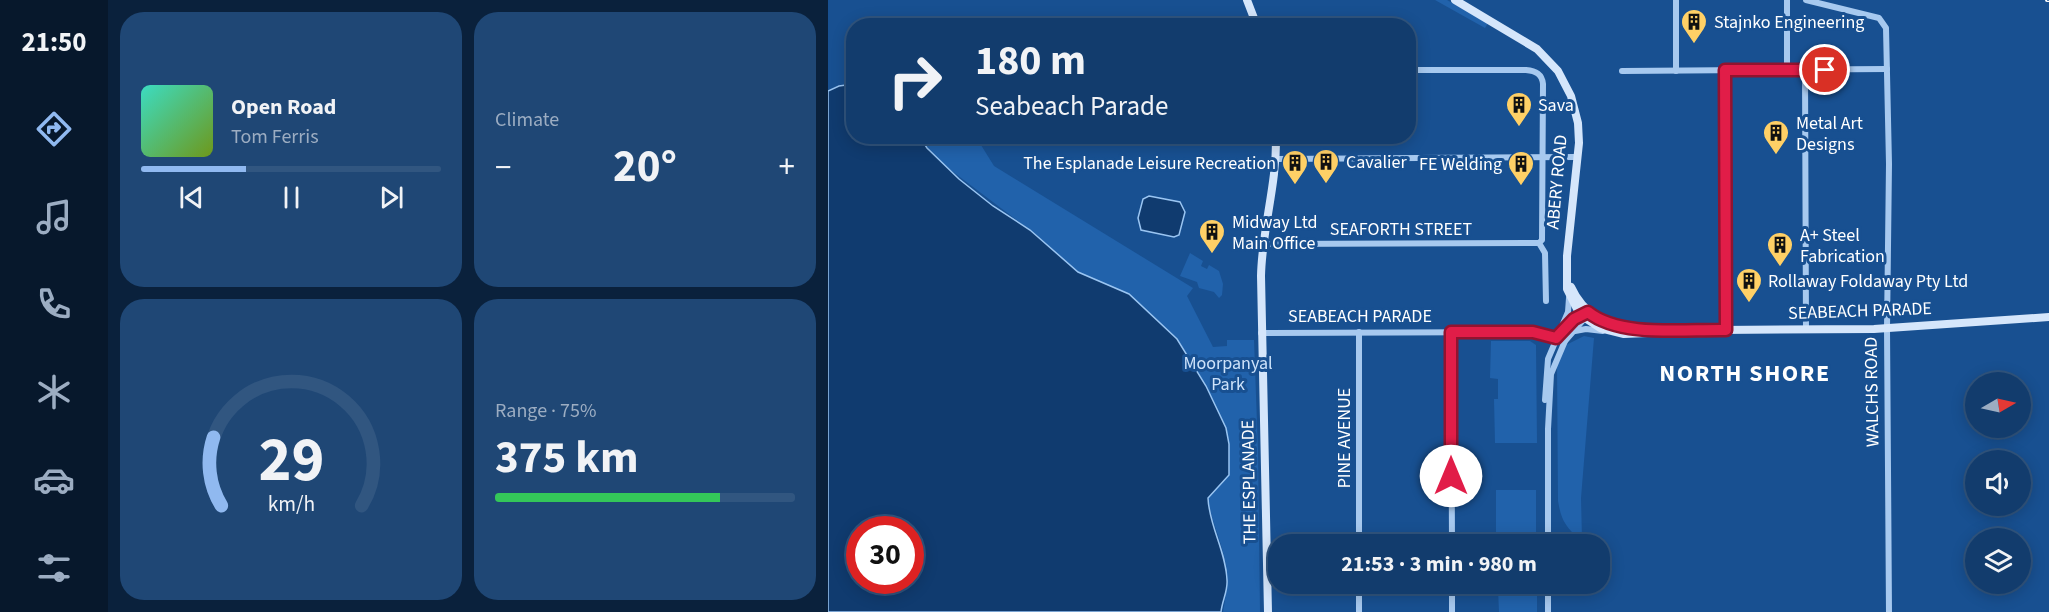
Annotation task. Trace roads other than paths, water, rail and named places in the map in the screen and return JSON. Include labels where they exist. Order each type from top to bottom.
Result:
[{"type":"main road","points":[[1247,0],[1254,18]]},
{"type":"main road","name":"ABERY ROAD","points":[[1455,0],[1531,44],[1558,71],[1571,96],[1579,129],[1566,283],[1569,297]]},
{"type":"main road","name":"THE ESPLANADE","points":[[1268,612],[1261,264],[1274,188],[1276,144]]},
{"type":"main road","name":"SEABEACH PARADE","points":[[1567,267],[1573,292],[1585,315],[1600,328],[1613,332],[1636,334],[1673,331],[1887,328],[2049,316]]},
{"type":"main road","points":[[1569,297],[1585,315]]},
{"type":"main road","name":"SEABEACH PARADE","points":[[1585,315],[1612,325],[1673,331]]},
{"type":"street","points":[[1676,0],[1676,70]]},
{"type":"street","points":[[1787,0],[1787,70]]},
{"type":"street","name":"WALCHS ROAD","points":[[1806,0],[1879,18],[1886,28],[1889,164],[1887,328],[1889,612]]},
{"type":"street","points":[[1622,71],[1887,69]]},
{"type":"street","points":[[1416,70],[1526,70],[1535,71],[1540,75],[1543,84],[1542,240],[1539,243],[1545,254],[1546,301]]},
{"type":"street","points":[[1725,70],[1726,330]]},
{"type":"street","points":[[1805,70],[1806,330]]},
{"type":"street","points":[[1276,159],[1578,157]]},
{"type":"street","name":"SEAFORTH STREET","points":[[1263,244],[1539,243]]},
{"type":"street","points":[[1548,534],[1546,372],[1549,354],[1568,312],[1569,297]]},
{"type":"street","points":[[1556,338],[1585,315]]},
{"type":"street","points":[[1548,429],[1551,374],[1565,341],[1585,315]]},
{"type":"street","points":[[1571,333],[1586,329],[1613,332]]},
{"type":"street","name":"PINE AVENUE","points":[[1359,332],[1359,534]]},
{"type":"street","points":[[1451,332],[1452,534]]},
{"type":"street","name":"SEABEACH PARADE","points":[[1261,333],[1533,332],[1565,341]]},
{"type":"street","points":[[1359,594],[1359,612]]},
{"type":"street","points":[[1452,594],[1452,612]]},
{"type":"street","points":[[1548,594],[1548,612]]},
{"type":"place","name":"Stajnko Engineering","points":[[1694,45]]},
{"type":"place","name":"Sava","points":[[1519,128]]},
{"type":"place","name":"Metal Art Designs","points":[[1776,156]]},
{"type":"place","name":"Cavalier","points":[[1326,185]]},
{"type":"place","name":"The Esplanade Leisure Recreation","points":[[1295,186]]},
{"type":"place","name":"FE Welding","points":[[1521,187]]},
{"type":"place","name":"Midway Ltd Main Office","points":[[1212,255]]},
{"type":"place","name":"A+ Steel Fabrication","points":[[1780,268]]},
{"type":"place","name":"Rollaway Foldaway Pty Ltd","points":[[1749,304]]},
{"type":"district","name":"NORTH SHORE","points":[[1745,373]]},
{"type":"park label","name":"Moorpanyal Park","points":[[1228,373]]}]
